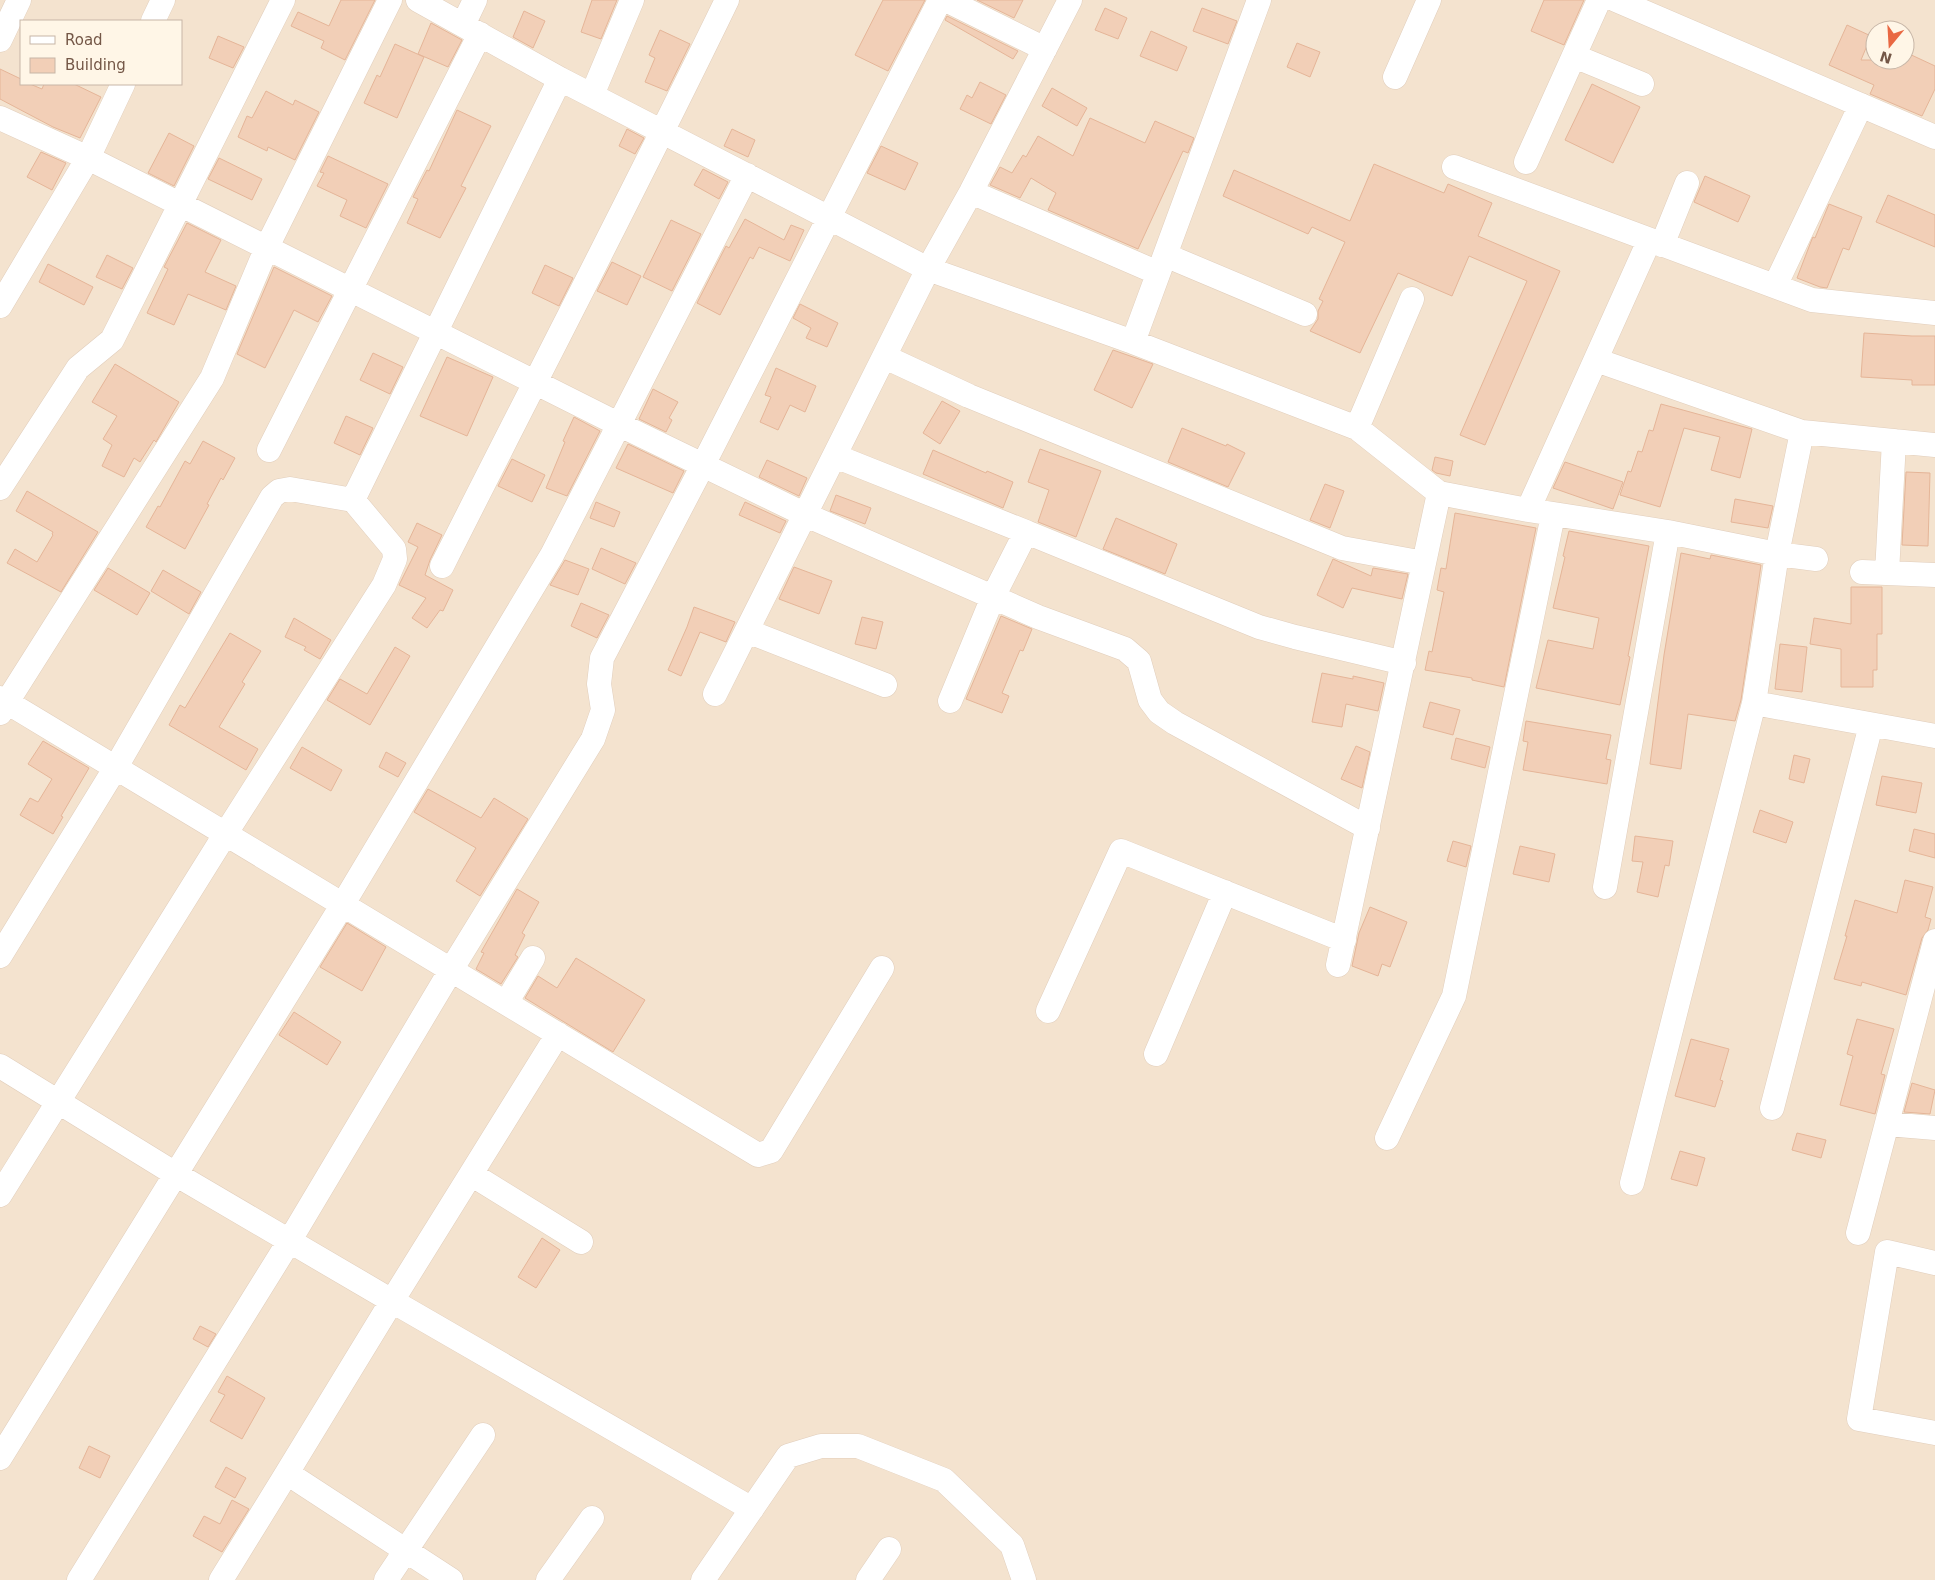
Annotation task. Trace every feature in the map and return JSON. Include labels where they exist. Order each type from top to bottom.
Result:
[{"type":"street","points":[[0,40],[19,0]]},
{"type":"street","points":[[153,20],[163,0]]},
{"type":"street","points":[[0,488],[78,368],[112,340],[284,0]]},
{"type":"street","points":[[390,0],[267,247],[212,378],[2,704],[116,767],[758,1155],[771,1150],[882,968]]},
{"type":"street","points":[[418,0],[592,95],[928,269],[1133,342],[1357,428],[1439,493],[1553,515],[1668,532],[1778,554],[1816,559]]},
{"type":"street","points":[[269,450],[350,289],[471,30],[475,0]]},
{"type":"street","points":[[592,95],[632,0]]},
{"type":"street","points":[[442,566],[534,382],[664,131],[727,0]]},
{"type":"street","points":[[79,1580],[290,1240],[451,970],[593,739],[602,710],[599,684],[602,658],[703,465],[940,0]]},
{"type":"street","points":[[946,0],[1045,49]]},
{"type":"street","points":[[1133,342],[1259,0]]},
{"type":"street","points":[[1395,77],[1429,0]]},
{"type":"street","points":[[1526,162],[1599,0]]},
{"type":"street","points":[[1616,0],[1935,137]]},
{"type":"street","points":[[715,694],[928,269],[971,192],[1045,49],[1067,1]]},
{"type":"street","points":[[1574,56],[1642,84]]},
{"type":"street","points":[[353,500],[560,78]]},
{"type":"street","points":[[0,306],[88,158],[123,85]]},
{"type":"street","points":[[1774,286],[1861,105]]},
{"type":"street","points":[[0,118],[180,203],[618,424],[806,515],[1038,617],[1125,649],[1139,662],[1150,700],[1159,712],[1175,723],[1368,828]]},
{"type":"street","points":[[1454,168],[1812,300],[1935,313]]},
{"type":"street","points":[[0,1458],[177,1175],[343,904],[552,555],[747,175]]},
{"type":"street","points":[[1528,510],[1596,360],[1687,183]]},
{"type":"street","points":[[971,192],[1162,264],[1305,314]]},
{"type":"street","points":[[1357,428],[1412,299]]},
{"type":"street","points":[[885,357],[968,396],[1342,548],[1424,563]]},
{"type":"street","points":[[1596,360],[1802,432],[1935,445]]},
{"type":"street","points":[[1632,1183],[1754,703],[1778,554],[1802,432]]},
{"type":"street","points":[[1887,573],[1894,441]]},
{"type":"street","points":[[835,456],[1259,627],[1295,638],[1404,663]]},
{"type":"street","points":[[0,956],[116,767],[272,497],[279,491],[290,489],[353,500],[394,549],[395,559],[384,586],[226,833],[0,1196]]},
{"type":"street","points":[[1338,965],[1439,493]]},
{"type":"street","points":[[1387,1138],[1454,996],[1553,515]]},
{"type":"street","points":[[950,701],[993,597],[1026,532]]},
{"type":"street","points":[[1605,887],[1668,532]]},
{"type":"street","points":[[1862,572],[1935,575]]},
{"type":"street","points":[[747,631],[885,685]]},
{"type":"street","points":[[1754,703],[1935,736]]},
{"type":"street","points":[[1772,1108],[1871,725]]},
{"type":"street","points":[[1048,1011],[1122,851],[1344,940]]},
{"type":"street","points":[[1156,1054],[1225,892]]},
{"type":"street","points":[[1858,1232],[1935,941]]},
{"type":"street","points":[[506,1003],[533,958]]},
{"type":"street","points":[[221,1580],[558,1034]]},
{"type":"street","points":[[0,1066],[177,1175],[752,1509]]},
{"type":"street","points":[[1887,1124],[1935,1128]]},
{"type":"street","points":[[472,1174],[582,1242]]},
{"type":"street","points":[[1935,1263],[1886,1252],[1859,1420],[1935,1433]]},
{"type":"street","points":[[386,1580],[482,1435]]},
{"type":"street","points":[[704,1580],[788,1456],[821,1446],[858,1446],[944,1480],[1012,1545],[1024,1580]]},
{"type":"street","points":[[287,1473],[451,1580]]},
{"type":"street","points":[[548,1580],[592,1518]]},
{"type":"street","points":[[868,1580],[889,1549]]},
{"type":"shaded area","points":[[0,0],[1935,0],[1935,1580],[0,1580]]},
{"type":"building","points":[[341,0],[375,0],[345,60],[321,48],[324,41],[291,26],[298,12],[329,26]]},
{"type":"building","points":[[592,0],[617,0],[601,39],[581,32]]},
{"type":"building","points":[[883,0],[925,0],[888,71],[855,55]]},
{"type":"building","points":[[977,0],[1023,0],[1014,18]]},
{"type":"building","points":[[1544,0],[1584,0],[1564,45],[1531,31]]},
{"type":"building","points":[[1105,8],[1127,18],[1118,39],[1095,30]]},
{"type":"building","points":[[1202,8],[1237,21],[1228,44],[1193,31]]},
{"type":"building","points":[[524,11],[545,21],[533,48],[513,37]]},
{"type":"building","points":[[947,16],[1018,51],[1013,59],[945,20]]},
{"type":"building","points":[[431,23],[462,40],[448,67],[418,54]]},
{"type":"building","points":[[1847,25],[1865,33],[1865,50],[1861,60],[1865,60],[1865,70],[1915,70],[1915,57],[1935,66],[1935,89],[1922,116],[1870,94],[1874,85],[1829,65]]},
{"type":"building","points":[[660,30],[690,44],[667,91],[645,82],[655,58],[649,55]]},
{"type":"building","points":[[1151,31],[1187,47],[1177,71],[1140,56]]},
{"type":"building","points":[[218,36],[244,47],[233,68],[209,58]]},
{"type":"building","points":[[1297,43],[1320,52],[1310,77],[1287,67]]},
{"type":"building","points":[[395,44],[424,57],[397,118],[364,103],[377,75],[380,77]]},
{"type":"building","points":[[0,69],[20,79],[20,85],[32,85],[42,89],[44,85],[76,85],[101,97],[80,138],[53,127],[0,99]]},
{"type":"building","points":[[980,82],[1006,95],[991,124],[960,109],[967,95],[972,98]]},
{"type":"building","points":[[1592,84],[1640,107],[1613,163],[1565,140]]},
{"type":"building","points":[[1052,88],[1087,108],[1077,126],[1042,106]]},
{"type":"building","points":[[266,91],[293,105],[295,100],[319,112],[295,160],[268,147],[267,151],[238,137],[247,116],[252,118]]},
{"type":"building","points":[[457,110],[491,126],[461,186],[466,188],[440,238],[407,223],[418,199],[413,197],[427,170],[429,171]]},
{"type":"building","points":[[1090,118],[1145,143],[1155,121],[1194,138],[1188,153],[1183,151],[1138,249],[1048,210],[1056,193],[1031,178],[1020,198],[990,185],[1000,167],[1012,173],[1023,155],[1026,157],[1038,136],[1073,156]]},
{"type":"building","points":[[627,129],[644,138],[635,154],[619,146]]},
{"type":"building","points":[[732,129],[755,140],[748,157],[724,146]]},
{"type":"building","points":[[169,133],[194,146],[174,186],[148,173]]},
{"type":"building","points":[[881,146],[918,163],[905,190],[867,173]]},
{"type":"building","points":[[41,152],[66,163],[52,190],[27,177]]},
{"type":"building","points":[[328,156],[388,184],[366,228],[340,216],[347,200],[317,186],[324,173],[320,172]]},
{"type":"building","points":[[219,158],[262,179],[252,200],[208,179]]},
{"type":"building","points":[[1374,164],[1444,193],[1448,184],[1492,203],[1478,236],[1560,271],[1485,445],[1460,435],[1527,281],[1469,256],[1452,296],[1398,273],[1360,353],[1310,331],[1318,319],[1318,311],[1323,301],[1319,299],[1345,242],[1312,227],[1308,234],[1223,196],[1234,170],[1350,221]]},
{"type":"building","points":[[703,169],[728,182],[719,199],[694,185]]},
{"type":"building","points":[[1705,176],[1750,196],[1738,222],[1694,202]]},
{"type":"building","points":[[1888,195],[1935,215],[1935,247],[1876,222]]},
{"type":"building","points":[[1829,204],[1862,217],[1849,250],[1843,248],[1827,288],[1797,278],[1812,239],[1813,237],[1815,238]]},
{"type":"building","points":[[745,219],[784,240],[791,225],[804,230],[790,261],[759,247],[753,259],[750,257],[720,315],[697,303],[726,246],[729,248]]},
{"type":"building","points":[[671,220],[701,234],[672,291],[643,277]]},
{"type":"building","points":[[187,223],[221,240],[205,272],[236,286],[226,310],[188,294],[174,325],[147,313],[168,269],[164,267]]},
{"type":"building","points":[[107,255],[133,268],[122,289],[96,277]]},
{"type":"building","points":[[612,262],[641,276],[627,305],[597,291]]},
{"type":"building","points":[[48,264],[93,287],[84,305],[39,282]]},
{"type":"building","points":[[545,265],[573,278],[559,306],[532,293]]},
{"type":"building","points":[[274,267],[332,296],[318,322],[294,310],[265,368],[237,354]]},
{"type":"building","points":[[800,304],[838,323],[827,347],[806,338],[811,328],[793,318]]},
{"type":"building","points":[[1864,333],[1935,336],[1935,385],[1912,385],[1912,380],[1861,377]]},
{"type":"building","points":[[1113,350],[1153,364],[1132,408],[1094,390]]},
{"type":"building","points":[[373,353],[403,367],[390,394],[360,380]]},
{"type":"building","points":[[447,357],[493,377],[467,436],[420,416]]},
{"type":"building","points":[[115,364],[179,402],[156,442],[154,440],[140,462],[134,458],[124,477],[102,466],[112,445],[103,439],[117,416],[92,402]]},
{"type":"building","points":[[776,368],[816,386],[805,412],[790,405],[778,430],[760,422],[771,397],[765,395]]},
{"type":"building","points":[[653,389],[678,402],[669,418],[672,420],[666,432],[639,419]]},
{"type":"building","points":[[942,401],[960,411],[940,444],[923,433]]},
{"type":"building","points":[[1661,404],[1752,429],[1740,478],[1711,470],[1720,437],[1684,428],[1660,507],[1620,495],[1628,471],[1631,472],[1638,451],[1642,452],[1649,430],[1653,431]]},
{"type":"building","points":[[346,416],[373,428],[360,455],[334,443]]},
{"type":"building","points":[[574,417],[600,431],[567,496],[546,488]]},
{"type":"building","points":[[1182,428],[1226,446],[1227,444],[1245,453],[1228,487],[1168,462]]},
{"type":"building","points":[[203,441],[235,458],[223,480],[221,478],[207,504],[209,505],[185,549],[146,527],[158,506],[160,507],[185,461],[190,464]]},
{"type":"building","points":[[628,444],[684,471],[673,493],[616,468]]},
{"type":"building","points":[[1040,449],[1101,471],[1076,537],[1038,522],[1049,490],[1028,482]]},
{"type":"building","points":[[933,450],[986,473],[987,471],[1013,482],[1003,508],[923,474]]},
{"type":"building","points":[[1435,457],[1453,461],[1450,476],[1436,473],[1432,470]]},
{"type":"building","points":[[512,459],[545,475],[532,502],[498,486]]},
{"type":"building","points":[[767,460],[807,478],[799,496],[759,477]]},
{"type":"building","points":[[1565,462],[1623,482],[1613,509],[1553,488]]},
{"type":"building","points":[[1906,472],[1930,473],[1928,546],[1902,545]]},
{"type":"building","points":[[1325,484],[1344,491],[1330,528],[1310,520]]},
{"type":"building","points":[[27,491],[98,532],[61,592],[7,563],[15,549],[37,562],[53,535],[53,532],[16,511]]},
{"type":"building","points":[[836,495],[871,508],[865,524],[830,511]]},
{"type":"building","points":[[1735,499],[1773,506],[1768,528],[1731,522]]},
{"type":"building","points":[[596,502],[620,512],[614,527],[590,518]]},
{"type":"building","points":[[745,502],[786,521],[780,533],[739,515]]},
{"type":"building","points":[[1455,513],[1536,528],[1504,687],[1472,680],[1472,678],[1425,670],[1429,651],[1432,652],[1444,592],[1437,590],[1441,568],[1446,569]]},
{"type":"building","points":[[1116,518],[1177,544],[1165,574],[1103,549]]},
{"type":"building","points":[[417,523],[442,535],[425,575],[453,590],[443,611],[440,610],[427,628],[412,618],[426,598],[399,585],[418,547],[408,542]]},
{"type":"building","points":[[1569,531],[1649,546],[1620,705],[1536,688],[1548,640],[1593,649],[1599,618],[1553,608]]},
{"type":"building","points":[[601,548],[636,563],[625,584],[592,569]]},
{"type":"building","points":[[1681,553],[1710,559],[1711,555],[1761,565],[1741,700],[1735,721],[1688,714],[1681,769],[1650,764],[1664,655]]},
{"type":"building","points":[[1333,559],[1371,576],[1373,568],[1408,574],[1402,599],[1352,588],[1343,608],[1317,595]]},
{"type":"building","points":[[565,560],[589,569],[578,595],[550,585]]},
{"type":"building","points":[[794,567],[832,581],[819,614],[779,599]]},
{"type":"building","points":[[108,568],[150,593],[137,615],[94,590]]},
{"type":"building","points":[[163,570],[201,592],[189,614],[151,591]]},
{"type":"building","points":[[1851,587],[1882,587],[1882,634],[1877,634],[1877,670],[1873,670],[1873,687],[1841,687],[1841,649],[1810,644],[1814,618],[1851,624]]},
{"type":"building","points":[[581,603],[609,615],[597,638],[571,626]]},
{"type":"building","points":[[694,607],[735,622],[726,642],[700,632],[681,676],[668,670]]},
{"type":"building","points":[[1001,616],[1032,629],[1023,651],[1020,650],[1002,693],[1009,696],[1002,713],[966,699]]},
{"type":"building","points":[[862,617],[883,622],[876,649],[855,644]]},
{"type":"building","points":[[294,618],[331,640],[320,659],[304,650],[306,647],[285,637]]},
{"type":"building","points":[[230,633],[261,651],[242,682],[245,684],[219,727],[258,749],[246,770],[169,725],[180,705],[185,708]]},
{"type":"building","points":[[1780,644],[1807,647],[1802,692],[1775,689]]},
{"type":"building","points":[[395,647],[410,656],[370,725],[327,700],[340,679],[367,694]]},
{"type":"building","points":[[1322,673],[1353,679],[1353,676],[1384,683],[1378,711],[1346,704],[1342,727],[1312,722]]},
{"type":"building","points":[[1430,702],[1460,710],[1453,735],[1423,727]]},
{"type":"building","points":[[1526,721],[1611,735],[1606,759],[1611,760],[1607,784],[1523,770],[1528,742],[1523,741]]},
{"type":"building","points":[[1456,738],[1490,747],[1485,768],[1451,759]]},
{"type":"building","points":[[43,741],[89,768],[61,816],[63,817],[53,834],[20,815],[30,798],[38,802],[52,779],[28,764]]},
{"type":"building","points":[[1356,746],[1370,752],[1362,788],[1341,779]]},
{"type":"building","points":[[302,747],[342,770],[331,791],[290,768]]},
{"type":"building","points":[[386,752],[406,763],[398,777],[379,767]]},
{"type":"building","points":[[1794,755],[1810,759],[1804,783],[1789,779]]},
{"type":"building","points":[[1882,776],[1922,783],[1916,813],[1876,805]]},
{"type":"building","points":[[428,789],[481,818],[494,798],[528,819],[480,896],[456,881],[476,848],[414,812]]},
{"type":"building","points":[[1760,810],[1793,822],[1786,843],[1753,832]]},
{"type":"building","points":[[1914,829],[1935,834],[1935,858],[1909,851]]},
{"type":"building","points":[[1635,836],[1673,841],[1669,866],[1665,865],[1658,897],[1637,892],[1643,862],[1632,861]]},
{"type":"building","points":[[1453,841],[1471,846],[1466,867],[1447,861]]},
{"type":"building","points":[[1520,846],[1555,854],[1549,882],[1513,874]]},
{"type":"building","points":[[1905,880],[1933,887],[1925,917],[1931,919],[1928,930],[1922,938],[1906,995],[1862,982],[1861,986],[1834,979],[1847,936],[1845,936],[1855,900],[1897,913]]},
{"type":"building","points":[[517,889],[539,902],[522,933],[525,935],[515,955],[518,957],[501,984],[476,969],[484,953],[481,952]]},
{"type":"building","points":[[1370,907],[1407,922],[1390,967],[1382,964],[1378,976],[1352,966],[1359,933]]},
{"type":"building","points":[[347,923],[386,947],[362,991],[320,967]]},
{"type":"building","points":[[576,958],[645,1000],[613,1052],[525,998],[538,976],[557,988]]},
{"type":"building","points":[[294,1012],[341,1042],[327,1065],[279,1035]]},
{"type":"building","points":[[1857,1019],[1894,1029],[1881,1074],[1885,1075],[1875,1114],[1840,1105],[1853,1056],[1847,1054]]},
{"type":"building","points":[[1691,1039],[1729,1049],[1720,1080],[1723,1081],[1715,1107],[1675,1096]]},
{"type":"building","points":[[1912,1083],[1935,1090],[1930,1114],[1904,1112]]},
{"type":"building","points":[[1797,1133],[1826,1140],[1821,1158],[1792,1150]]},
{"type":"building","points":[[1680,1151],[1705,1158],[1697,1186],[1671,1179]]},
{"type":"building","points":[[542,1238],[560,1250],[536,1288],[518,1277]]},
{"type":"building","points":[[200,1326],[216,1334],[208,1347],[193,1339]]},
{"type":"building","points":[[227,1376],[265,1398],[242,1439],[210,1421],[225,1395],[218,1392]]},
{"type":"building","points":[[89,1446],[110,1456],[100,1478],[79,1468]]},
{"type":"building","points":[[226,1467],[246,1478],[235,1498],[215,1487]]},
{"type":"building","points":[[232,1500],[249,1509],[222,1552],[193,1536],[204,1516],[220,1524]]}]
